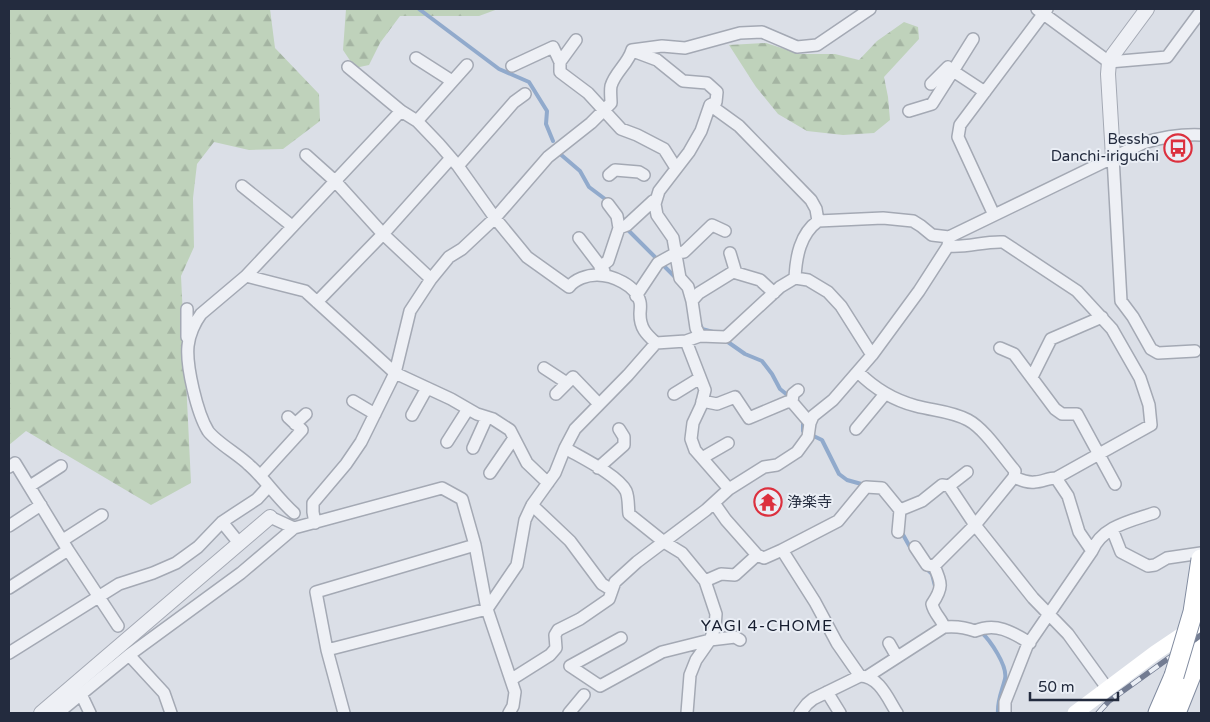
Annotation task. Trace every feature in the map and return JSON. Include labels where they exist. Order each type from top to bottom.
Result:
[{"type":"highway","points":[[1176,713],[1201,559]]},
{"type":"highway","points":[[1158,713],[1183,675],[1201,641]]},
{"type":"main road","points":[[1075,713],[1155,653],[1201,622]]},
{"type":"street","points":[[632,50],[662,46],[684,48],[740,33],[762,32],[797,47],[818,45],[870,9]]},
{"type":"street","points":[[1147,9],[1110,62],[1108,74],[1121,301],[1133,317],[1151,348],[1158,353],[1195,351]]},
{"type":"street","points":[[994,215],[958,137],[960,125],[1042,10],[1110,62],[1167,58],[1201,11]]},
{"type":"street","points":[[909,111],[932,104],[973,39]]},
{"type":"street","points":[[560,62],[576,40]]},
{"type":"street","points":[[512,66],[552,47],[560,62],[560,72],[588,93],[621,129],[637,135],[664,150],[676,168]]},
{"type":"street","points":[[632,50],[657,60],[683,81],[706,83],[716,92],[716,102],[710,104]]},
{"type":"street","points":[[315,523],[313,503],[346,464],[375,414],[395,373],[410,311],[430,279],[449,258],[462,249],[495,218],[548,157],[591,123],[611,103],[611,86],[618,72],[630,58],[632,50]]},
{"type":"street","points":[[416,58],[452,82]]},
{"type":"street","points":[[418,121],[467,65]]},
{"type":"street","points":[[348,67],[401,111],[418,121],[455,162],[495,218],[527,256],[569,287],[572,283],[603,271],[623,227],[653,201],[655,204]]},
{"type":"street","points":[[930,84],[948,67],[985,92]]},
{"type":"street","points":[[317,302],[514,102],[525,94]]},
{"type":"street","points":[[700,336],[696,328],[688,287],[680,278],[672,238],[657,214],[655,204],[659,192],[689,152],[701,131],[710,104]]},
{"type":"street","points":[[710,104],[739,126],[811,200],[816,209],[818,221]]},
{"type":"street","points":[[188,345],[195,322],[201,314],[246,276],[401,111]]},
{"type":"street","points":[[512,679],[553,652],[556,648],[555,635],[558,630],[580,619],[609,599],[615,582],[637,562],[714,503],[728,489],[764,468],[777,465],[797,452],[808,437],[813,416],[833,400],[872,355],[919,291],[948,241],[994,215],[1143,143],[1164,136],[1201,135]]},
{"type":"street","points":[[306,155],[335,181],[383,234],[430,279]]},
{"type":"street","points":[[609,175],[615,170],[639,172],[641,177],[653,183],[659,192]]},
{"type":"street","points":[[242,186],[292,226]]},
{"type":"street","points":[[608,204],[623,227]]},
{"type":"street","points":[[795,278],[796,263],[802,241],[810,227],[818,221],[882,218],[913,221],[932,235],[959,247],[1003,242],[1077,291],[1112,329],[1140,378],[1149,405],[1151,425],[1056,478],[1027,482],[1014,477]]},
{"type":"street","points":[[636,296],[658,263],[676,253],[684,252],[712,226],[725,231]]},
{"type":"street","points":[[579,238],[603,271],[623,282],[636,296],[640,302],[640,324],[645,334],[656,343],[686,341],[700,336],[726,337],[780,287],[795,278],[808,280],[828,292],[841,306],[872,355]]},
{"type":"street","points":[[730,253],[736,273]]},
{"type":"street","points":[[692,301],[699,293],[732,272],[760,280],[774,293]]},
{"type":"street","points":[[246,276],[305,291],[395,373],[510,430],[527,463],[548,483]]},
{"type":"street","points":[[187,309],[189,372],[201,416],[209,432],[250,466],[294,513]]},
{"type":"street","points":[[1032,377],[1051,339],[1102,317]]},
{"type":"street","points":[[686,341],[705,390],[693,423],[691,439],[695,450],[728,489]]},
{"type":"street","points":[[327,650],[486,608],[517,565],[525,520],[532,505],[555,473],[575,429],[656,343]]},
{"type":"street","points":[[1000,348],[1014,354],[1055,409],[1062,414],[1077,414],[1115,484]]},
{"type":"street","points":[[544,368],[567,383]]},
{"type":"street","points":[[858,372],[873,387],[892,398],[918,406],[945,411],[970,421],[984,433],[1014,471],[1014,477],[975,525],[934,566]]},
{"type":"street","points":[[556,394],[573,377],[599,404]]},
{"type":"street","points":[[674,394],[700,378]]},
{"type":"street","points":[[412,414],[427,388]]},
{"type":"street","points":[[798,390],[793,394],[792,402],[810,423]]},
{"type":"street","points":[[856,429],[885,394]]},
{"type":"street","points":[[702,402],[717,404],[735,397],[749,418],[787,402],[792,402]]},
{"type":"street","points":[[353,401],[375,414]]},
{"type":"street","points":[[446,442],[468,409]]},
{"type":"street","points":[[260,476],[297,433],[302,430],[292,421],[306,414]]},
{"type":"street","points":[[473,448],[487,418]]},
{"type":"street","points":[[598,468],[624,445],[624,437],[618,429]]},
{"type":"street","points":[[490,473],[514,438]]},
{"type":"street","points":[[702,458],[728,443]]},
{"type":"street","points":[[565,448],[622,485],[627,493],[629,514],[664,542],[682,553],[705,581],[716,614],[715,627],[710,640],[696,660],[690,675],[684,712]]},
{"type":"street","points":[[9,467],[16,463],[118,626]]},
{"type":"street","points":[[30,486],[61,466]]},
{"type":"street","points":[[900,510],[922,501],[942,485],[950,486],[967,472]]},
{"type":"street","points":[[1056,478],[1068,496],[1079,532],[1092,551]]},
{"type":"street","points":[[950,486],[975,525],[1033,598],[1068,634],[1107,688]]},
{"type":"street","points":[[9,653],[119,584],[176,563],[198,547],[222,522],[258,499],[268,487]]},
{"type":"street","points":[[714,503],[726,520],[757,555],[764,558],[838,521],[866,487],[882,488],[900,510],[898,532]]},
{"type":"street","points":[[58,713],[129,655],[241,573],[294,528],[442,488],[462,499],[475,545],[486,608],[515,692],[513,706],[509,713]]},
{"type":"street","points":[[9,526],[41,505]]},
{"type":"street","points":[[532,505],[570,541],[602,584],[612,590]]},
{"type":"street","points":[[1005,713],[1005,702],[1030,643],[1092,551],[1095,542],[1104,533],[1112,529],[1154,513]]},
{"type":"street","points":[[9,588],[102,515]]},
{"type":"street","points":[[41,713],[270,517],[294,528]]},
{"type":"street","points":[[222,522],[239,543]]},
{"type":"street","points":[[1112,529],[1121,552],[1148,566],[1155,565],[1167,558],[1201,553]]},
{"type":"street","points":[[344,713],[327,650],[316,592],[475,545]]},
{"type":"street","points":[[915,547],[927,565],[934,566]]},
{"type":"street","points":[[782,550],[815,602],[837,643],[864,676],[876,682],[897,713]]},
{"type":"street","points":[[705,581],[721,574],[735,575],[757,555]]},
{"type":"street","points":[[934,566],[941,579],[940,593],[932,604],[933,610],[944,628]]},
{"type":"street","points":[[800,713],[807,704],[827,692],[864,676],[944,628],[951,626],[968,628],[975,631],[985,627],[996,627],[1010,631],[1030,643]]},
{"type":"street","points":[[553,652],[600,686],[662,652],[710,640],[735,637],[740,640]]},
{"type":"street","points":[[570,666],[621,638]]},
{"type":"street","points":[[889,642],[897,657]]},
{"type":"street","points":[[129,655],[164,693],[171,713]]},
{"type":"street","points":[[827,692],[840,713]]},
{"type":"street","points":[[81,694],[90,713]]},
{"type":"street","points":[[569,713],[584,696]]},
{"type":"green space","points":[[9,9],[270,9],[275,48],[319,94],[320,121],[283,149],[249,150],[214,142],[197,164],[193,198],[194,247],[181,276],[191,483],[151,505],[26,431],[9,445]]},
{"type":"green space","points":[[346,9],[498,9],[479,16],[400,16],[380,43],[369,65],[355,68],[343,50]]},
{"type":"green space","points":[[904,22],[918,27],[919,39],[884,77],[890,120],[874,133],[843,135],[807,131],[778,114],[756,87],[729,45],[766,43],[800,54],[835,54],[859,60],[877,41]]},
{"type":"waterway","points":[[419,9],[499,69],[529,82],[547,111],[546,124],[553,141]]},
{"type":"waterway","points":[[559,153],[580,171],[589,187],[609,202]]},
{"type":"waterway","points":[[626,228],[676,278]]},
{"type":"waterway","points":[[701,326],[702,329],[713,332]]},
{"type":"waterway","points":[[725,340],[745,354],[762,361],[780,389],[790,397]]},
{"type":"waterway","points":[[803,420],[803,431],[822,440],[839,474],[847,480],[865,485]]},
{"type":"waterway","points":[[901,531],[911,549]]},
{"type":"waterway","points":[[926,568],[932,574],[935,586]]},
{"type":"waterway","points":[[981,632],[998,654],[1004,667],[1005,679],[999,700],[998,713]]},
{"type":"railway","points":[[1098,713],[1109,701],[1201,635]]},
{"type":"place","name":"Bessho Danchi-iriguchi","points":[[1178,148]]},
{"type":"place","name":"浄楽寺","points":[[768,502]]},
{"type":"district","name":"YAGI 4-CHOME","points":[[767,625]]}]
